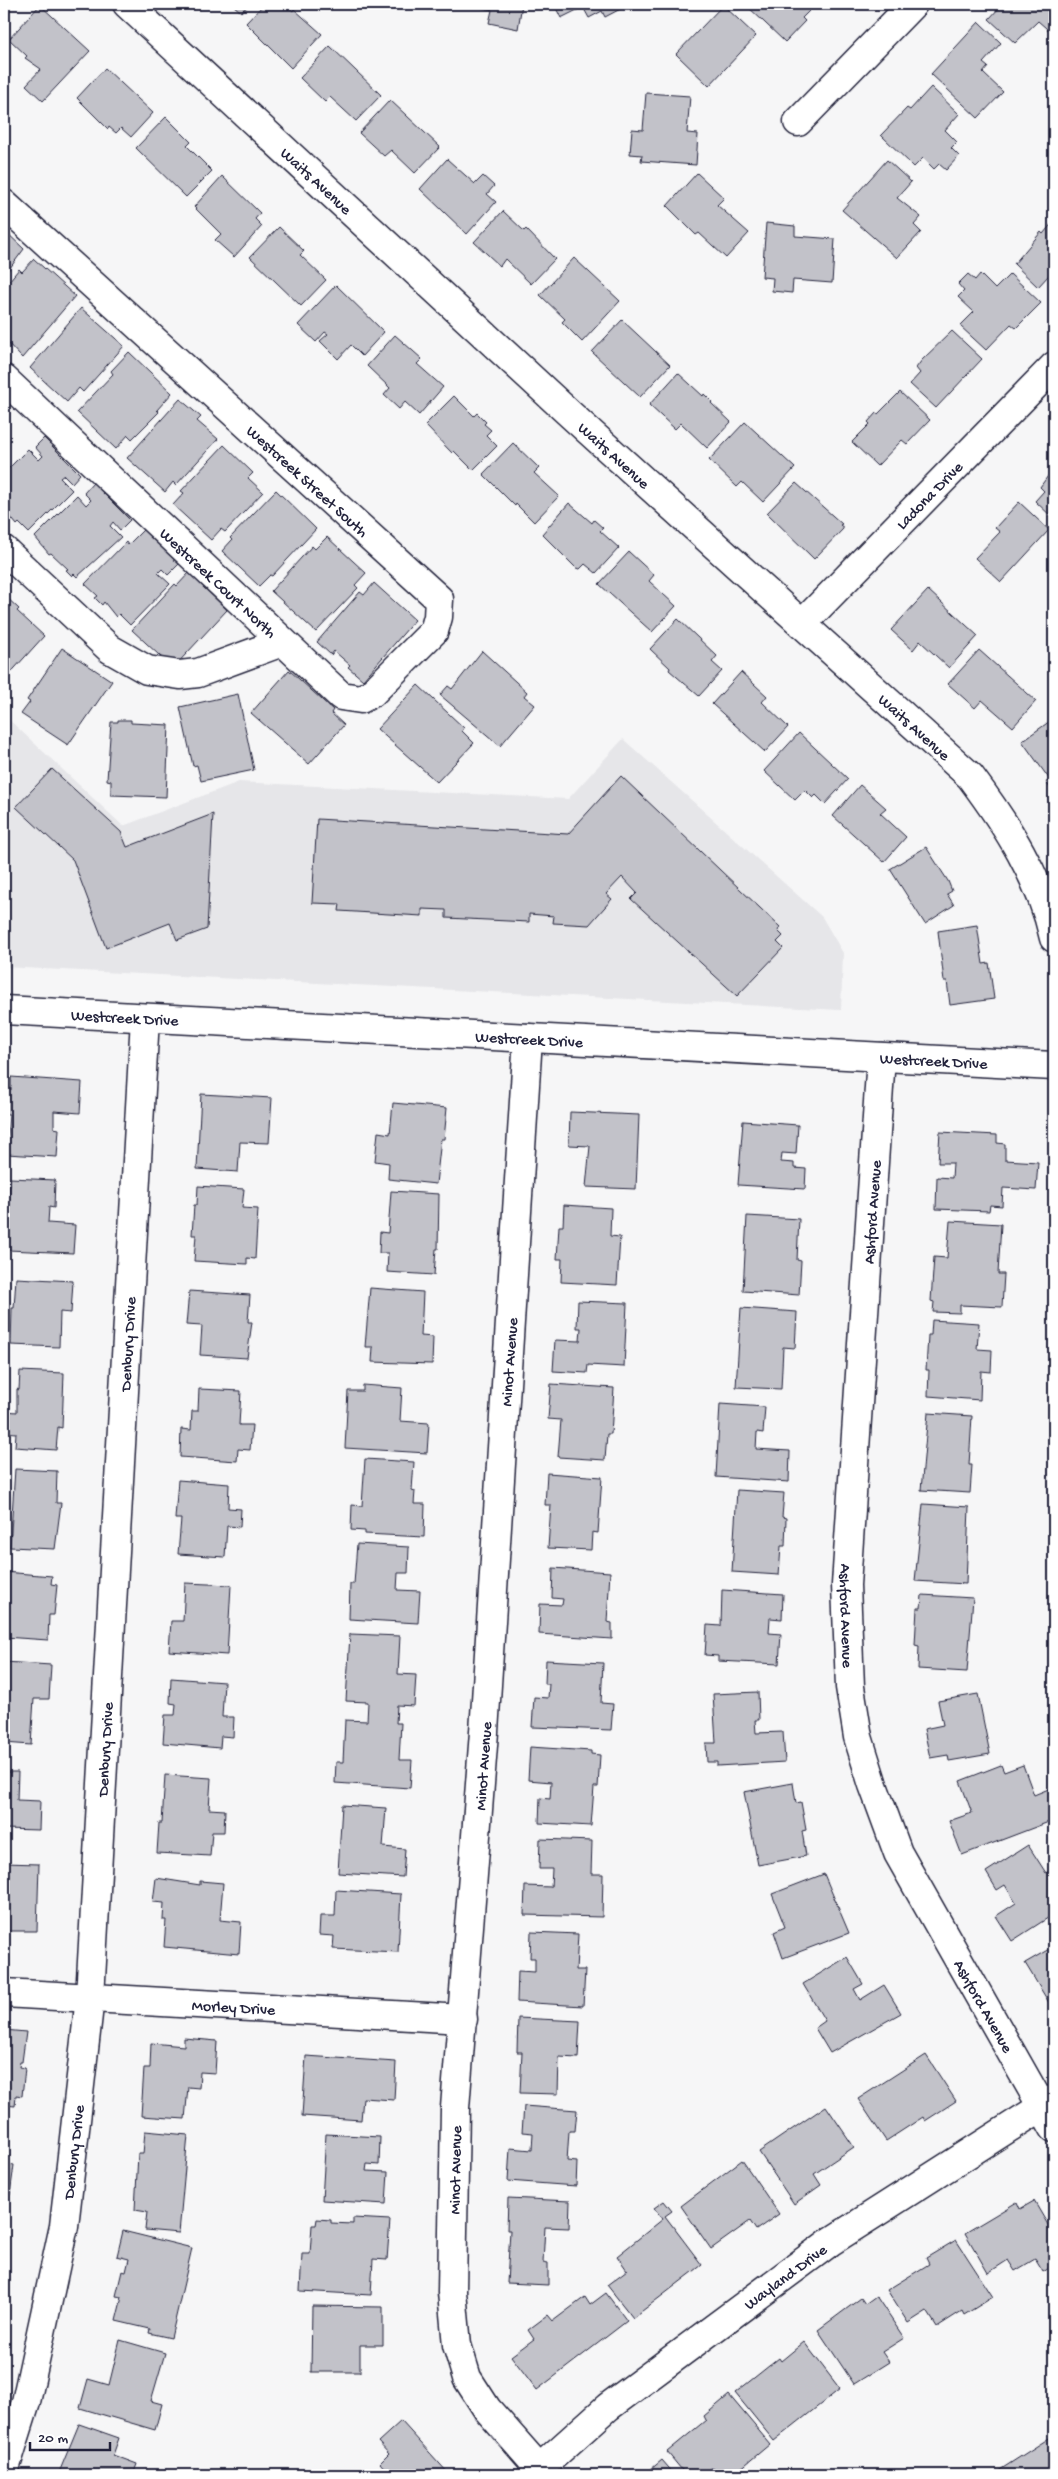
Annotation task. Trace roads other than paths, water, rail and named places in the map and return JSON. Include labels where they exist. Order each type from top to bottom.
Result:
[{"type":"street","name":"Waits Avenue","points":[[127,4],[571,415],[970,776],[1002,818],[1047,907],[1054,938]]},
{"type":"street","points":[[798,122],[913,4]]},
{"type":"street","name":"Westcreek Street South","points":[[4,204],[440,598],[434,631],[372,693],[361,699],[341,696],[282,642]]},
{"type":"street","name":"Ladona Drive","points":[[802,624],[1054,366]]},
{"type":"street","name":"Westcreek Court North","points":[[4,379],[282,642],[198,673],[180,676],[147,670],[110,649],[4,550]]},
{"type":"street","name":"Westcreek Drive","points":[[4,1010],[1054,1066]]},
{"type":"street","name":"Denbury Drive","points":[[4,2472],[26,2402],[64,2226],[90,1997],[146,1018]]},
{"type":"street","name":"Minot Avenue","points":[[528,1038],[484,1732],[455,2117],[452,2292],[457,2345],[467,2378],[535,2472]]},
{"type":"street","name":"Ashford Avenue","points":[[881,1057],[846,1585],[850,1687],[858,1737],[873,1786],[898,1853],[1050,2111]]},
{"type":"street","name":"Morley Drive","points":[[4,1993],[463,2019]]},
{"type":"street","name":"Wayland Drive","points":[[535,2472],[608,2407],[830,2242],[1050,2111]]}]
